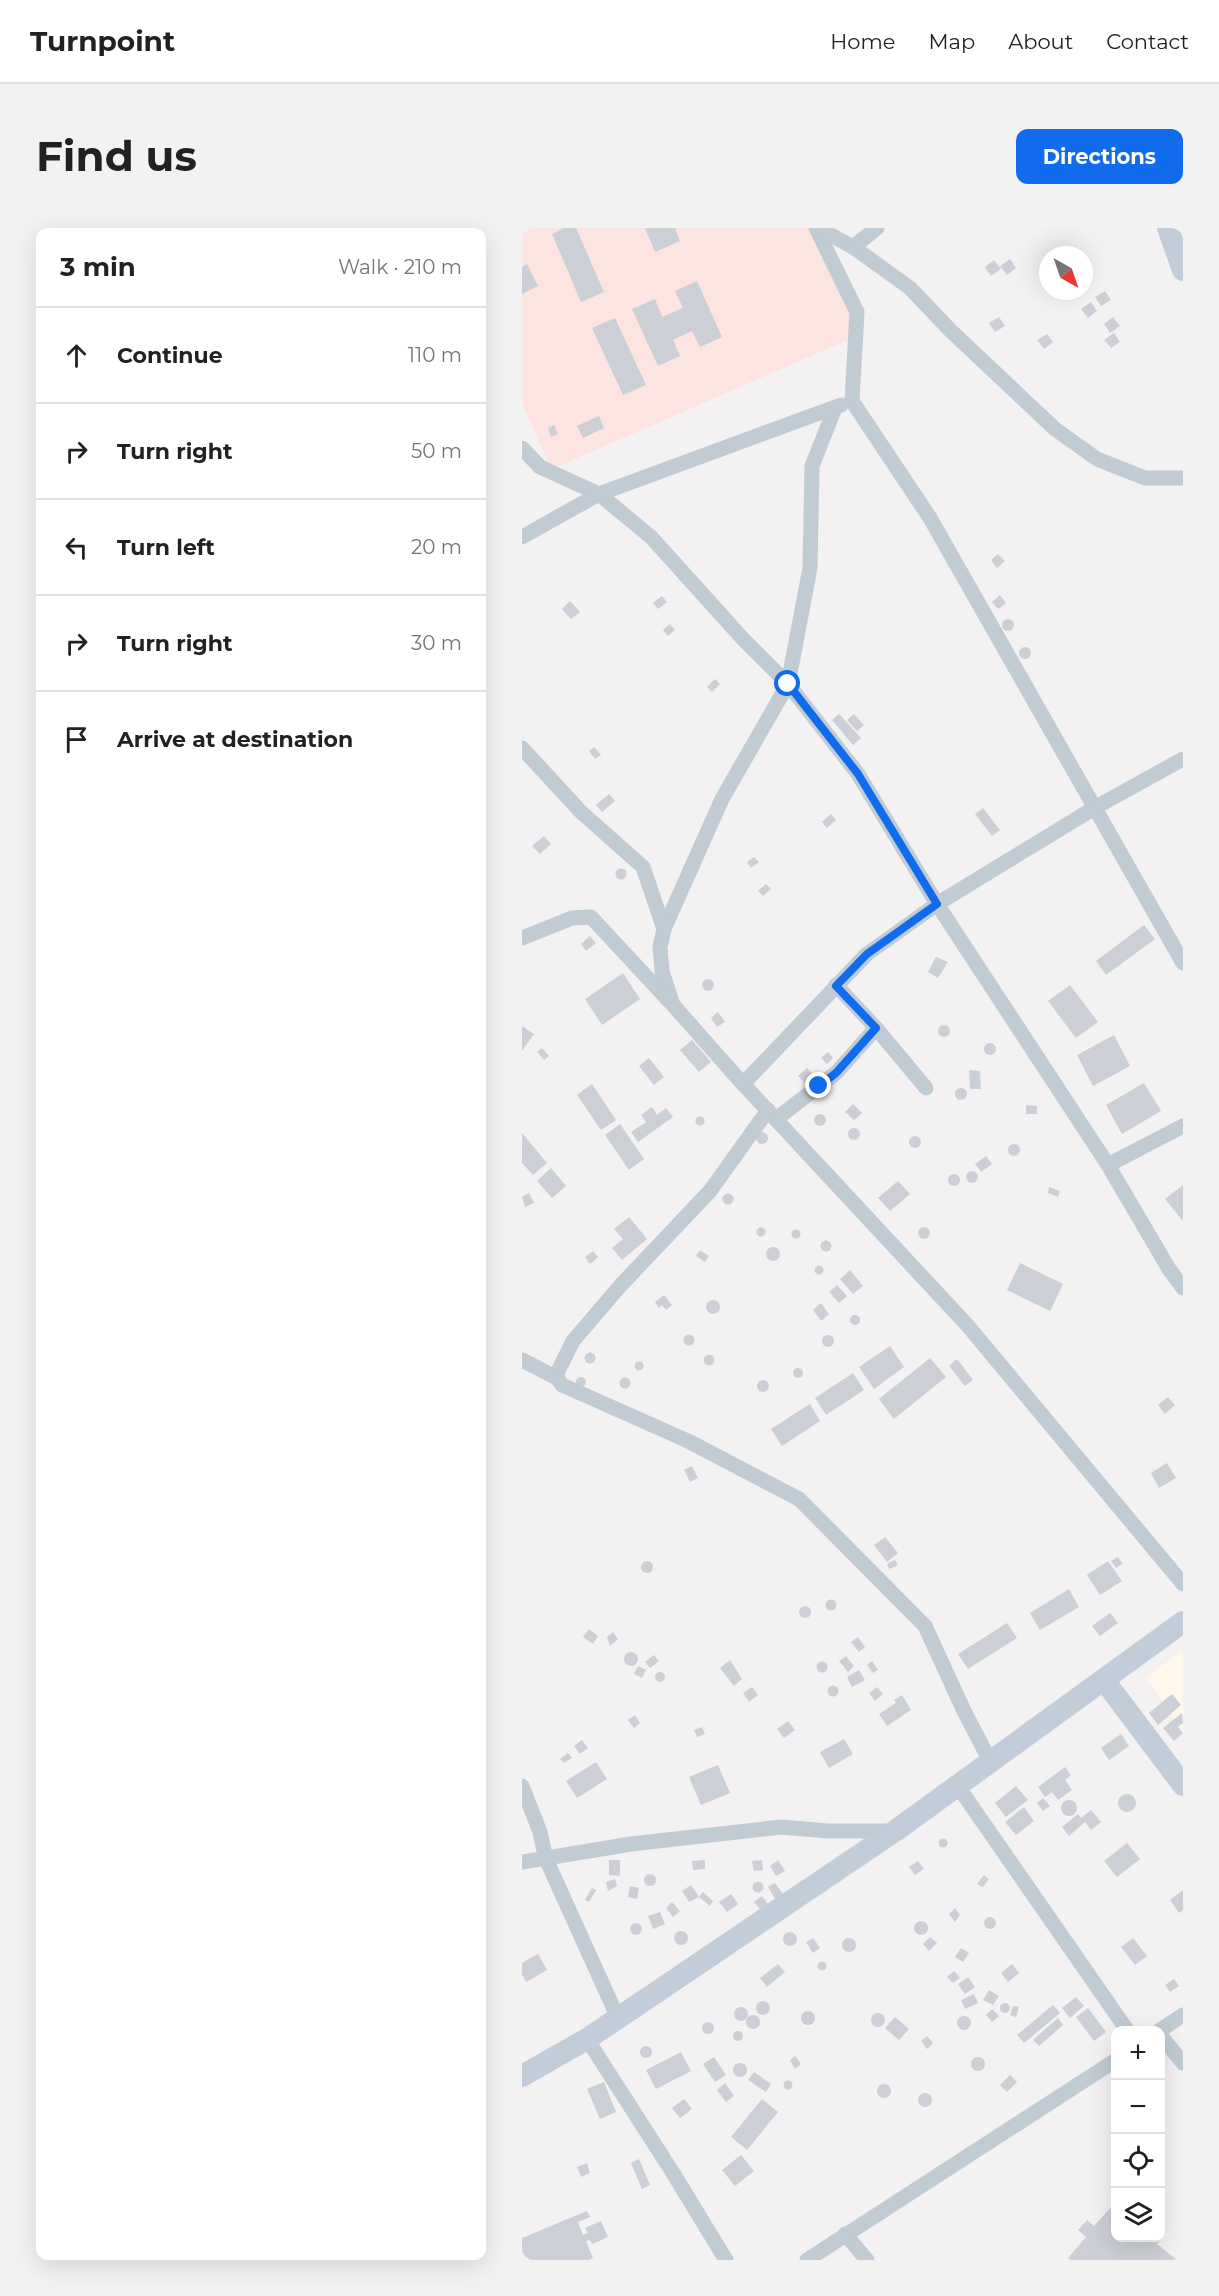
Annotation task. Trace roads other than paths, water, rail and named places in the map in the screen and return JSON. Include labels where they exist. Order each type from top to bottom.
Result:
[{"type":"main road","points":[[1168,228],[1183,270]]},
{"type":"main road","points":[[522,2076],[587,2039],[895,1831],[1183,1622]]},
{"type":"main road","points":[[1104,1680],[1183,1785]]},
{"type":"street","points":[[817,228],[852,247],[910,288],[950,330],[1054,429],[1097,459],[1145,478],[1183,478]]},
{"type":"street","points":[[817,228],[857,312],[852,401],[930,518],[1183,963]]},
{"type":"street","points":[[852,247],[877,228]]},
{"type":"street","points":[[522,537],[599,494],[852,401]]},
{"type":"street","points":[[673,1005],[663,971],[660,947],[664,929],[722,799],[788,684],[810,568],[812,466],[835,408]]},
{"type":"street","points":[[522,448],[540,467],[599,494],[651,537],[743,639],[788,684],[858,774],[937,904],[1108,1165],[1169,1269],[1183,1288]]},
{"type":"street","points":[[522,748],[581,812],[643,867],[664,929]]},
{"type":"street","points":[[743,1084],[867,954],[937,904],[1096,807],[1183,759]]},
{"type":"street","points":[[522,938],[572,918],[591,917],[968,1326],[1183,1584]]},
{"type":"street","points":[[836,986],[876,1028],[926,1088]]},
{"type":"street","points":[[557,1378],[558,1371],[573,1341],[620,1286],[710,1191],[772,1114],[836,1073],[876,1028]]},
{"type":"street","points":[[1108,1165],[1183,1126]]},
{"type":"street","points":[[1169,1269],[1183,1261]]},
{"type":"street","points":[[522,1360],[557,1378],[562,1384],[688,1441],[799,1499],[925,1626],[990,1761]]},
{"type":"street","points":[[957,1785],[1124,2026]]},
{"type":"street","points":[[522,1786],[540,1832],[546,1859],[618,2018]]},
{"type":"street","points":[[522,1862],[632,1844],[781,1827],[828,1831],[895,1831]]},
{"type":"street","points":[[1165,2029],[1183,2015]]},
{"type":"street","points":[[587,2039],[726,2260]]},
{"type":"street","points":[[1165,2040],[1183,2063]]},
{"type":"street","points":[[807,2260],[1111,2063]]},
{"type":"street","points":[[846,2234],[867,2260]]}]
